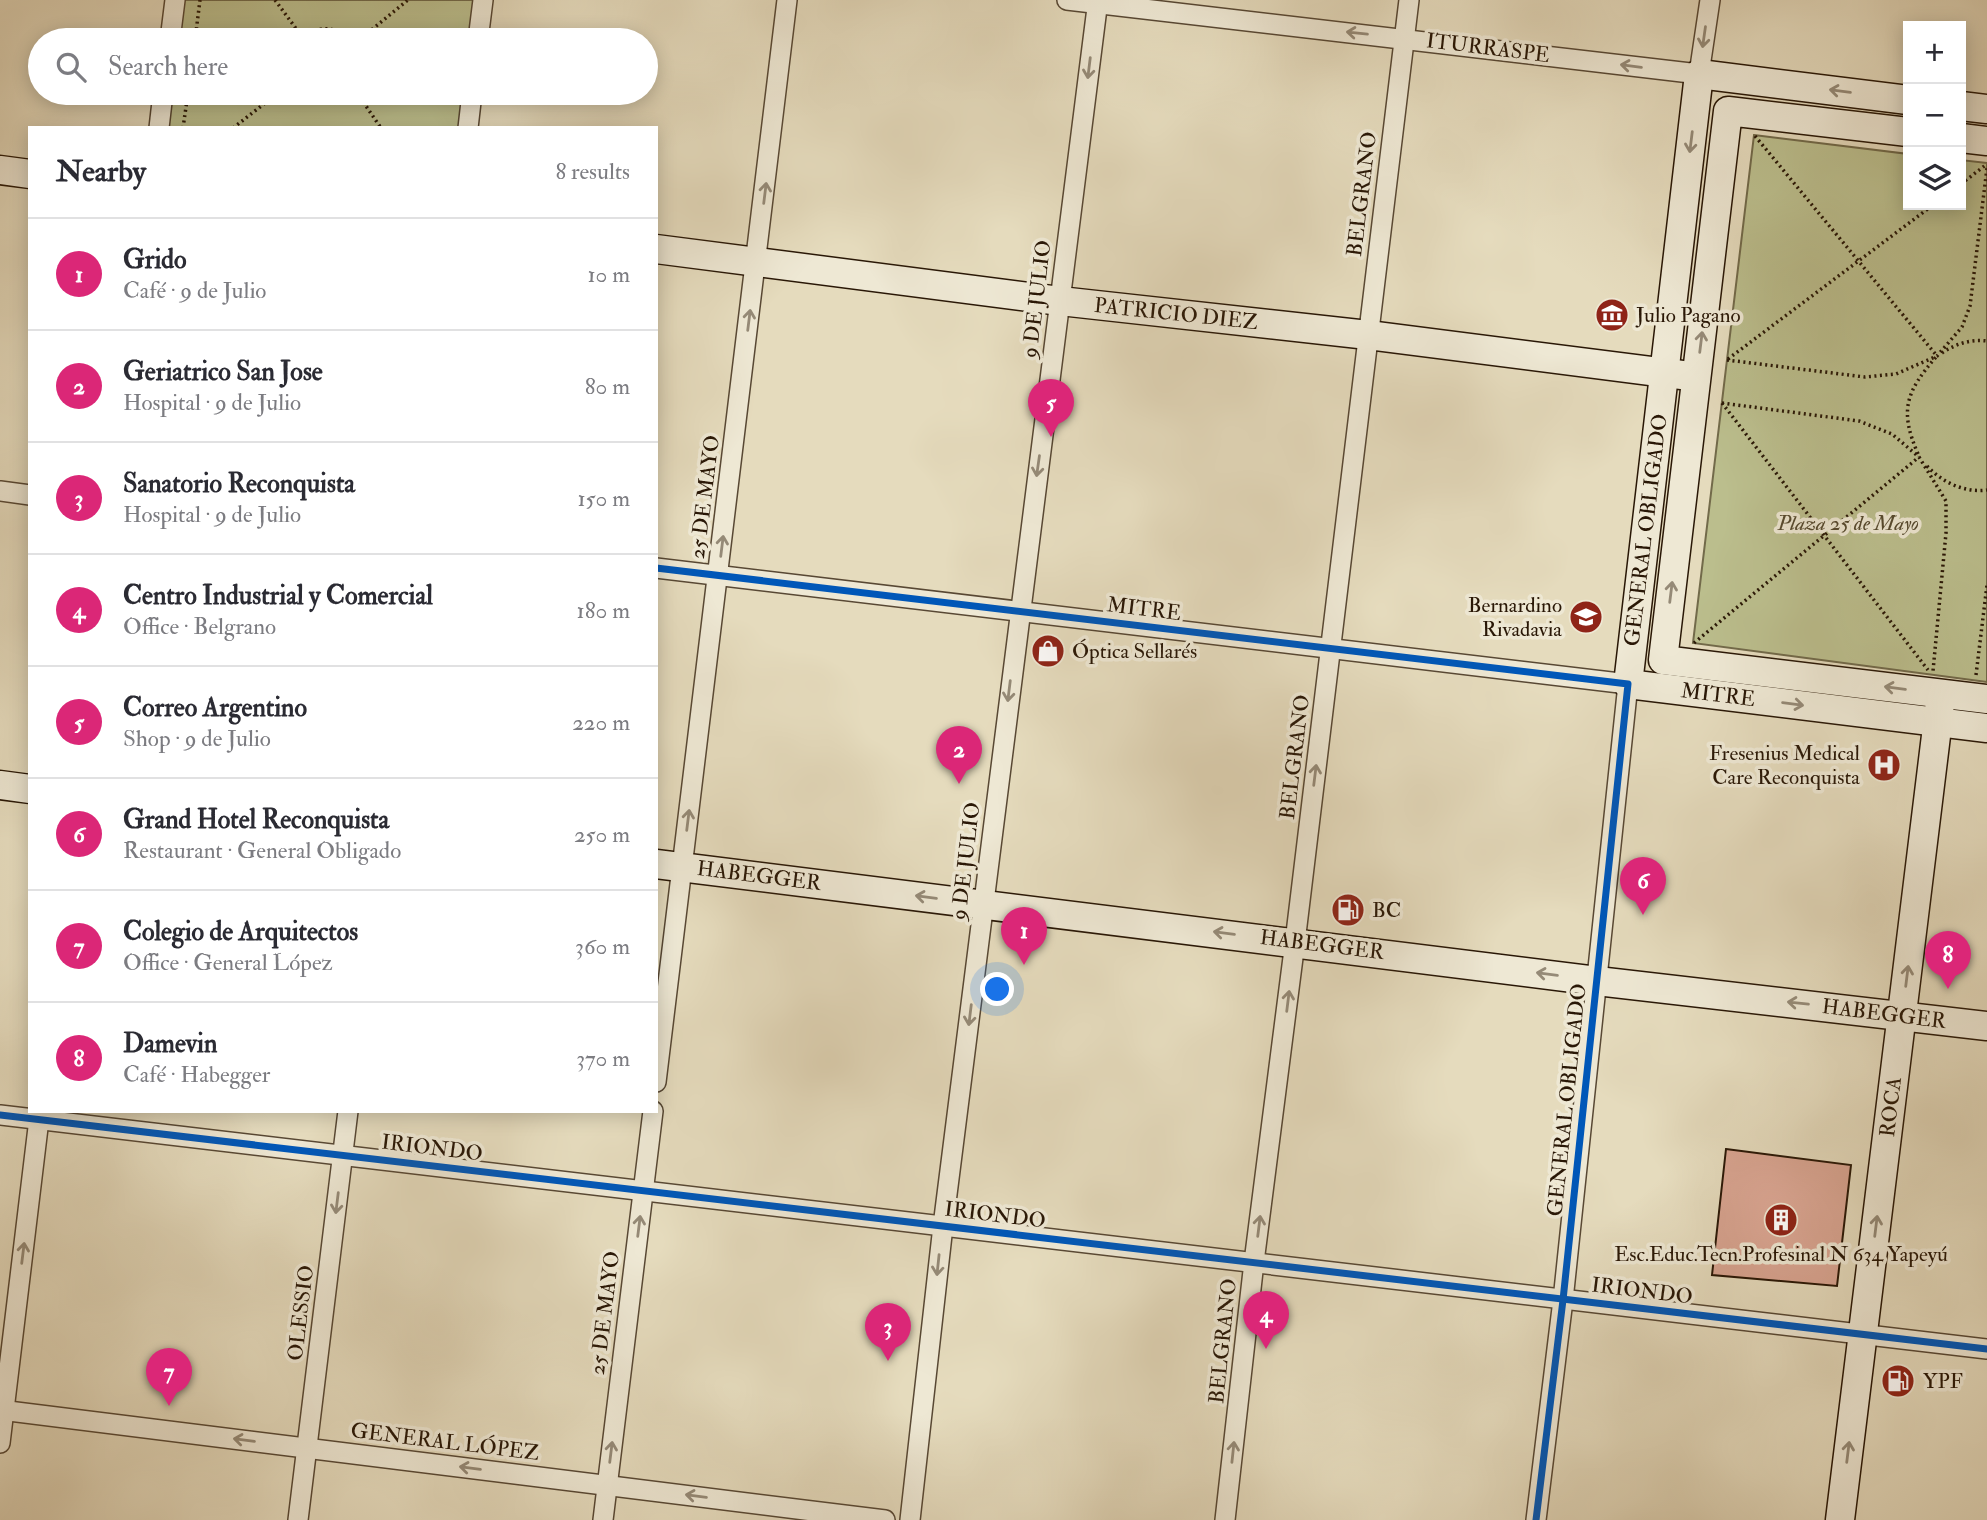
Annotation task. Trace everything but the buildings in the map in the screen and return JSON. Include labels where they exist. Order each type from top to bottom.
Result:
[{"type":"main road","name":"ITURRASPE","points":[[1699,74],[1903,99]]},
{"type":"main road","name":"GENERAL OBLIGADO","points":[[1628,684],[1699,74]]},
{"type":"main road","points":[[1966,107],[1987,109]]},
{"type":"main road","points":[[1697,377],[1728,111],[1903,131]]},
{"type":"main road","points":[[1966,139],[1987,141]]},
{"type":"main road","points":[[0,170],[28,174]]},
{"type":"main road","name":"PATRICIO DIEZ","points":[[658,249],[1060,301],[1368,335],[1697,377]]},
{"type":"main road","name":"MITRE","points":[[1697,377],[1663,660],[1941,694],[1981,690]]},
{"type":"main road","name":"MITRE","points":[[1628,684],[1987,728]]},
{"type":"main road","name":"ROCA","points":[[1840,1520],[1941,694]]},
{"type":"main road","points":[[0,785],[28,789]]},
{"type":"main road","name":"HABEGGER","points":[[669,865],[1597,981],[1987,1026]]},
{"type":"street","points":[[172,28],[175,0]]},
{"type":"street","points":[[480,28],[483,0]]},
{"type":"street","name":"25 DE MAYO","points":[[658,1049],[669,865],[718,575],[788,0]]},
{"type":"street","name":"ITURRASPE","points":[[1068,0],[1699,74]]},
{"type":"street","name":"BELGRANO","points":[[1225,1520],[1254,1262],[1409,0]]},
{"type":"street","name":"GENERAL OBLIGADO","points":[[1699,74],[1710,0]]},
{"type":"street","name":"9 DE JULIO","points":[[910,1520],[943,1226],[1019,612],[1098,2]]},
{"type":"street","points":[[159,126],[162,105]]},
{"type":"street","points":[[468,126],[471,105]]},
{"type":"street","points":[[0,491],[28,495]]},
{"type":"street","name":"MITRE","points":[[658,568],[1628,684]]},
{"type":"street","name":"GENERAL OBLIGADO","points":[[1536,1520],[1563,1300],[1628,684]]},
{"type":"street","name":"OLESSIO","points":[[298,1520],[348,1113]]},
{"type":"street","name":"25 DE MAYO","points":[[603,1520],[653,1113]]},
{"type":"street","name":"IRIONDO","points":[[0,1115],[40,1115],[343,1155],[1987,1349]]},
{"type":"street","points":[[0,1443],[40,1115]]},
{"type":"street","name":"GENERAL LÓPEZ","points":[[2,1410],[885,1520]]},
{"type":"path","points":[[196,28],[200,0]]},
{"type":"path","points":[[275,0],[294,28]]},
{"type":"path","points":[[374,28],[408,0]]},
{"type":"path","points":[[183,126],[186,105]]},
{"type":"path","points":[[236,126],[263,105]]},
{"type":"path","points":[[366,105],[381,126]]},
{"type":"path","points":[[1754,135],[1937,356]]},
{"type":"path","points":[[1966,181],[1987,166]]},
{"type":"path","points":[[1987,166],[1970,306],[1962,327],[1914,382],[1907,407],[1909,433],[1919,457],[1946,501],[1946,533],[1932,675],[1722,404],[1859,421],[1892,434],[1919,457],[1935,474],[1955,486],[1987,490]]},
{"type":"path","points":[[1926,210],[1727,360],[1865,377],[1896,374],[1937,356],[1951,346],[1977,340],[1987,341]]},
{"type":"path","points":[[1693,643],[1919,457]]},
{"type":"path","points":[[1981,690],[1987,585]]},
{"type":"green space","points":[[175,0],[483,0],[480,28],[172,28]]},
{"type":"green space","points":[[162,105],[471,105],[468,126],[159,126]]},
{"type":"green space","name":"Plaza 25 de Mayo","points":[[1754,135],[1903,153],[1903,210],[1966,210],[1966,161],[1987,163],[1987,682],[1693,643]]},
{"type":"cycle path","points":[[658,568],[1628,684],[1563,1300],[1536,1520]]},
{"type":"cycle path","points":[[0,1115],[1987,1349]]},
{"type":"place","name":"Julio Pagano","points":[[1612,315]]},
{"type":"place","name":"Correo Argentino","points":[[1051,437]]},
{"type":"place","name":"Bernardino Rivadavia","points":[[1586,617]]},
{"type":"place","name":"Óptica Sellarés","points":[[1048,651]]},
{"type":"place","name":"Fresenius Medical Care Reconquista","points":[[1884,765]]},
{"type":"place","name":"Geriatrico San Jose","points":[[959,784]]},
{"type":"place","name":"BC","points":[[1348,910]]},
{"type":"place","name":"Grand Hotel Reconquista","points":[[1643,915]]},
{"type":"place","name":"Grido","points":[[1024,965]]},
{"type":"place","name":"Damevin","points":[[1948,989]]},
{"type":"place","name":"Esc.Educ.Tecn.Profesinal N 634 Yapeyú","points":[[1781,1220]]},
{"type":"place","name":"Centro Industrial y Comercial","points":[[1266,1349]]},
{"type":"place","name":"Sanatorio Reconquista","points":[[888,1361]]},
{"type":"place","name":"YPF","points":[[1898,1381]]},
{"type":"place","name":"Colegio de Arquitectos","points":[[169,1406]]}]
